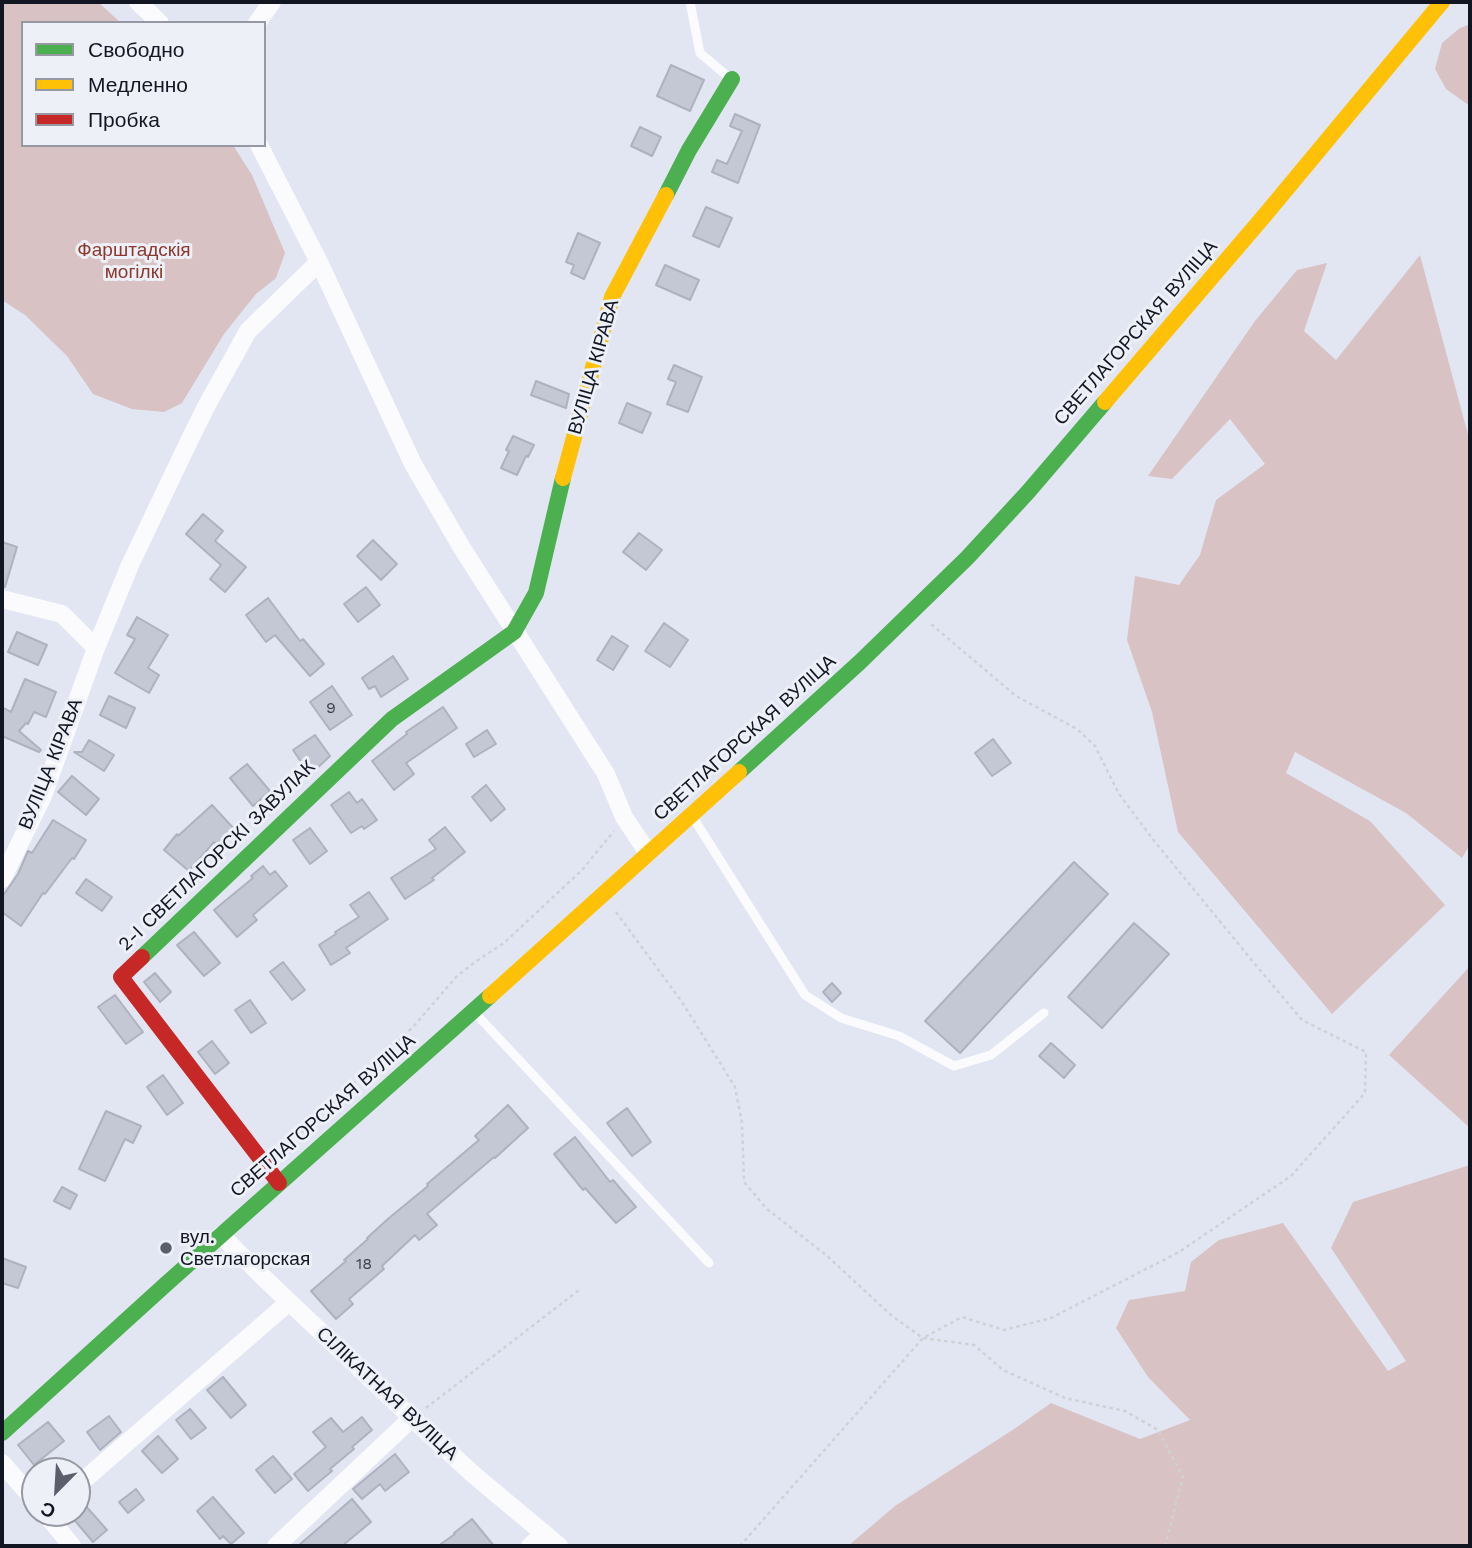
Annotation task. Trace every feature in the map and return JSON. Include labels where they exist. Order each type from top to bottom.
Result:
[{"type":"main road","name":"СВЕТЛАГОРСКАЯ ВУЛІЦА","points":[[2,1433],[221,1234],[605,893],[915,610],[1028,492],[1265,215],[1442,2]]},
{"type":"main road","name":"ВУЛІЦА КІРАВА","points":[[514,632],[536,593],[564,474],[612,297],[689,150],[732,79]]},
{"type":"main road","name":"2-І СВЕТЛАГОРСКІ ЗАВУЛАК","points":[[279,1183],[121,977],[393,719],[514,632]]},
{"type":"street","points":[[138,2],[158,21]]},
{"type":"street","points":[[258,21],[272,2]]},
{"type":"street","points":[[260,147],[319,262],[413,464],[461,548],[606,774],[624,817],[648,853]]},
{"type":"street","name":"ВУЛІЦА КІРАВА","points":[[2,879],[43,796],[96,648],[130,565],[208,403],[248,331],[319,262]]},
{"type":"street","points":[[2,598],[62,614],[96,648]]},
{"type":"street","name":"СІЛІКАТНАЯ ВУЛІЦА","points":[[221,1234],[289,1302],[474,1475],[537,1540],[559,1546]]},
{"type":"street","points":[[91,1474],[289,1302]]},
{"type":"street","points":[[276,1546],[412,1418]]},
{"type":"street","points":[[2,1462],[21,1484]]},
{"type":"street","points":[[57,1527],[72,1546]]},
{"type":"lane","points":[[690,2],[700,53],[732,79]]},
{"type":"lane","points":[[691,815],[805,995],[841,1018],[900,1036],[954,1066],[991,1055],[1044,1013]]},
{"type":"lane","points":[[473,1011],[709,1263]]},
{"type":"path","points":[[740,1546],[923,1338],[962,1317],[1004,1330],[1051,1318],[1179,1252],[1290,1175],[1365,1093],[1366,1052],[1302,1020],[1155,842],[1119,794],[1095,746],[1077,729],[1016,696],[915,610]]},
{"type":"path","points":[[293,1141],[413,1027],[456,977],[504,943],[582,870],[624,817]]},
{"type":"path","points":[[605,893],[682,1002],[734,1087],[742,1123],[744,1182],[768,1209],[826,1255],[892,1316],[923,1338],[974,1345],[1003,1370],[1065,1398],[1125,1411],[1158,1430],[1183,1477],[1165,1546]]},
{"type":"path","points":[[412,1418],[579,1290]]},
{"type":"green space","name":"Фарштадскія могілкі","points":[[2,2],[98,2],[119,21],[21,21],[21,147],[234,147],[252,175],[285,253],[276,278],[256,294],[224,334],[182,403],[164,412],[132,409],[93,394],[67,356],[25,315],[2,300]]},
{"type":"green space","points":[[1470,24],[1470,106],[1446,89],[1435,69],[1442,43],[1460,28]]},
{"type":"green space","points":[[1420,255],[1470,442],[1470,844],[1462,858],[1406,813],[1295,752],[1286,773],[1370,821],[1445,905],[1332,1014],[1178,832],[1152,712],[1127,640],[1135,576],[1179,585],[1200,555],[1216,500],[1265,464],[1230,419],[1172,479],[1148,476],[1255,321],[1297,270],[1327,263],[1304,331],[1336,360]]},
{"type":"green space","points":[[1470,966],[1470,1128],[1389,1055]]},
{"type":"green space","points":[[1470,1165],[1470,1546],[848,1546],[895,1506],[1051,1403],[1140,1439],[1190,1420],[1148,1377],[1116,1328],[1129,1300],[1185,1291],[1191,1262],[1219,1240],[1283,1223],[1388,1371],[1406,1361],[1331,1248],[1353,1202]]},
{"type":"building","points":[[671,65],[704,80],[690,111],[657,96]]},
{"type":"building","points":[[735,114],[760,125],[738,183],[712,172],[717,160],[727,164],[742,131],[730,126]]},
{"type":"building","points":[[640,127],[661,137],[652,156],[631,146]]},
{"type":"building","points":[[706,207],[732,218],[719,247],[693,236]]},
{"type":"building","points":[[578,233],[600,243],[584,279],[571,273],[574,265],[566,262]]},
{"type":"building","points":[[665,265],[699,280],[690,300],[656,285]]},
{"type":"building","points":[[674,365],[702,377],[688,412],[667,404],[676,382],[668,379]]},
{"type":"building","points":[[536,381],[569,394],[566,408],[531,395]]},
{"type":"building","points":[[627,403],[651,413],[642,433],[619,423]]},
{"type":"building","points":[[513,436],[534,445],[517,475],[501,468]]},
{"type":"building","points":[[203,514],[223,531],[215,541],[246,567],[225,592],[210,579],[221,565],[186,534]]},
{"type":"building","points":[[639,533],[662,550],[646,570],[623,552]]},
{"type":"building","points":[[373,540],[397,564],[381,580],[357,556]]},
{"type":"building","points":[[2,542],[17,547],[5,587],[2,586]]},
{"type":"building","points":[[366,587],[380,605],[358,622],[344,604]]},
{"type":"building","points":[[268,598],[300,641],[303,639],[324,664],[310,676],[275,635],[266,642],[246,615]]},
{"type":"building","points":[[137,617],[168,635],[148,668],[159,675],[149,693],[115,673],[135,639],[127,635]]},
{"type":"building","points":[[664,623],[688,640],[670,667],[645,651]]},
{"type":"building","points":[[17,632],[47,645],[38,665],[8,652]]},
{"type":"building","points":[[612,636],[628,646],[613,670],[597,660]]},
{"type":"building","points":[[393,656],[408,679],[381,697],[375,686],[369,689],[362,678]]},
{"type":"building","points":[[25,679],[56,692],[46,717],[34,712],[28,724],[19,731],[41,750],[39,752],[2,736],[2,707],[11,712]]},
{"type":"building","points":[[332,686],[352,715],[330,730],[310,702]]},
{"type":"building","points":[[109,696],[135,708],[126,728],[100,715]]},
{"type":"building","points":[[443,707],[457,728],[406,763],[414,774],[394,790],[372,761],[407,734],[406,732]]},
{"type":"building","points":[[487,730],[496,744],[474,757],[466,744]]},
{"type":"building","points":[[315,735],[330,756],[310,775],[293,750]]},
{"type":"building","points":[[993,739],[1011,763],[992,776],[975,753]]},
{"type":"building","points":[[89,740],[114,755],[104,771],[74,752],[82,752]]},
{"type":"building","points":[[247,764],[270,791],[253,806],[230,778]]},
{"type":"building","points":[[72,776],[99,799],[86,815],[58,792]]},
{"type":"building","points":[[486,785],[505,809],[491,821],[472,797]]},
{"type":"building","points":[[349,792],[357,803],[362,799],[377,820],[364,829],[362,826],[351,833],[331,805]]},
{"type":"building","points":[[212,805],[236,831],[218,847],[214,842],[189,871],[164,850],[177,834],[178,836]]},
{"type":"building","points":[[53,820],[86,840],[74,859],[72,858],[45,894],[43,893],[21,926],[2,912],[2,897],[18,874],[28,851],[32,853]]},
{"type":"building","points":[[445,827],[465,852],[432,878],[434,880],[405,899],[391,878],[436,849],[429,840]]},
{"type":"building","points":[[310,828],[327,851],[310,864],[293,840]]},
{"type":"building","points":[[1074,862],[1108,894],[960,1053],[925,1021]]},
{"type":"building","points":[[263,866],[270,875],[275,871],[287,886],[253,915],[257,920],[237,937],[214,910],[253,878],[251,876]]},
{"type":"building","points":[[86,879],[112,897],[102,911],[76,893]]},
{"type":"building","points":[[369,892],[388,919],[346,948],[350,953],[331,965],[319,945],[359,917],[350,905]]},
{"type":"building","points":[[1134,923],[1169,954],[1102,1028],[1068,997]]},
{"type":"building","points":[[194,932],[220,963],[204,976],[177,945]]},
{"type":"building","points":[[283,962],[305,990],[292,1000],[270,972]]},
{"type":"building","points":[[155,973],[171,992],[160,1002],[144,982]]},
{"type":"building","points":[[832,983],[841,993],[832,1002],[823,992]]},
{"type":"building","points":[[115,995],[143,1032],[126,1044],[98,1007]]},
{"type":"building","points":[[250,1000],[266,1023],[251,1033],[235,1010]]},
{"type":"building","points":[[212,1041],[229,1063],[215,1074],[198,1052]]},
{"type":"building","points":[[1051,1043],[1075,1065],[1064,1078],[1039,1056]]},
{"type":"building","points":[[163,1075],[183,1103],[167,1115],[147,1087]]},
{"type":"building","points":[[508,1105],[528,1128],[427,1214],[437,1225],[419,1240],[415,1235],[382,1266],[384,1269],[349,1299],[353,1304],[336,1319],[311,1291],[389,1218],[479,1140],[475,1136]]},
{"type":"building","points":[[627,1108],[651,1142],[632,1156],[607,1123]]},
{"type":"building","points":[[106,1111],[141,1126],[133,1143],[125,1139],[105,1181],[79,1169]]},
{"type":"building","points":[[575,1137],[610,1182],[613,1180],[636,1207],[616,1223],[585,1188],[583,1190],[554,1154]]},
{"type":"building","points":[[62,1187],[77,1195],[70,1209],[54,1201]]},
{"type":"building","points":[[2,1258],[26,1267],[18,1288],[2,1283]]},
{"type":"building","points":[[223,1377],[246,1405],[231,1418],[207,1390]]},
{"type":"building","points":[[190,1409],[206,1428],[191,1439],[176,1420]]},
{"type":"building","points":[[109,1416],[121,1432],[100,1450],[87,1432]]},
{"type":"building","points":[[362,1417],[372,1430],[308,1491],[294,1474],[326,1447],[313,1432],[331,1418],[343,1432]]},
{"type":"building","points":[[48,1422],[64,1441],[44,1457],[28,1457],[18,1445]]},
{"type":"building","points":[[158,1436],[178,1459],[162,1473],[142,1451]]},
{"type":"building","points":[[395,1454],[409,1472],[385,1491],[380,1484],[362,1499],[353,1489]]},
{"type":"building","points":[[273,1456],[292,1479],[275,1493],[256,1470]]},
{"type":"building","points":[[136,1489],[144,1500],[128,1513],[119,1502]]},
{"type":"building","points":[[213,1497],[244,1533],[231,1544],[223,1536],[220,1539],[197,1511]]},
{"type":"building","points":[[352,1499],[371,1522],[342,1546],[298,1546]]},
{"type":"building","points":[[91,1512],[107,1530],[93,1542],[80,1527],[91,1527]]},
{"type":"building","points":[[472,1519],[494,1546],[438,1546],[455,1534]]},
{"type":"traffic: fast","points":[[666,195],[689,150],[732,79]]},
{"type":"traffic: fast","points":[[739,772],[860,662],[967,558],[1105,402]]},
{"type":"traffic: fast","points":[[142,957],[392,719],[514,632],[536,593],[563,478]]},
{"type":"traffic: fast","points":[[2,1433],[490,996]]},
{"type":"traffic: slow","points":[[1105,402],[1442,2]]},
{"type":"traffic: slow","points":[[563,478],[612,297],[666,195]]},
{"type":"traffic: slow","points":[[490,996],[739,772]]},
{"type":"traffic: jam","points":[[142,957],[121,977],[279,1183]]},
{"type":"place","name":"вул. Светлагорская","points":[[166,1248]]}]
